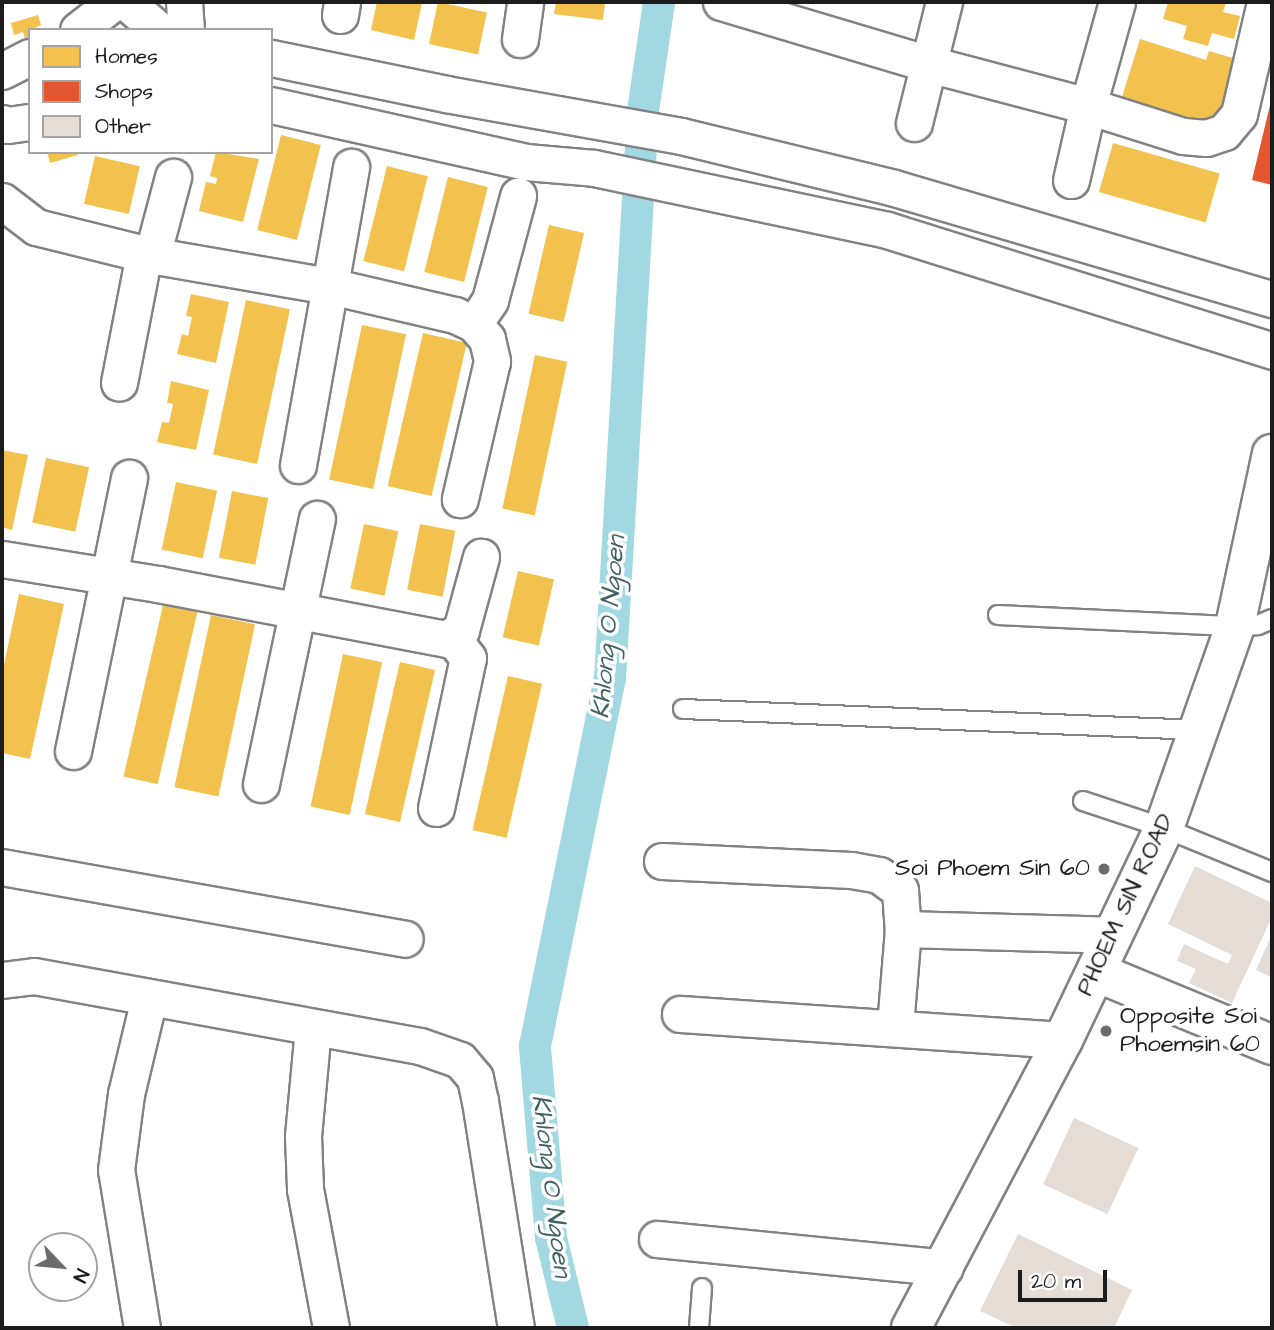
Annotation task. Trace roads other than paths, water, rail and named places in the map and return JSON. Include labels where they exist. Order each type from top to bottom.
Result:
[{"type":"street","points":[[81,28],[114,2]]},
{"type":"street","points":[[126,2],[157,28]]},
{"type":"street","points":[[184,2],[186,28]]},
{"type":"street","points":[[520,39],[525,2]]},
{"type":"street","points":[[721,2],[774,9],[929,64],[1183,136],[1206,138],[1224,132],[1239,114],[1266,12]]},
{"type":"street","points":[[914,123],[944,2]]},
{"type":"street","points":[[1071,180],[1117,2]]},
{"type":"street","points":[[2,71],[28,58]]},
{"type":"street","points":[[273,58],[446,94],[681,136],[894,188],[1272,299]]},
{"type":"street","points":[[273,106],[526,162],[594,168],[667,186],[887,230],[1272,351]]},
{"type":"street","points":[[2,123],[8,125],[28,122]]},
{"type":"street","points":[[298,464],[351,167]]},
{"type":"street","points":[[119,383],[148,255],[173,177]]},
{"type":"street","points":[[474,324],[490,300],[518,197]]},
{"type":"street","points":[[2,201],[36,227],[148,255],[330,286],[455,315],[474,324],[487,339],[492,360],[460,499]]},
{"type":"street","name":"PHOEM SIN ROAD","points":[[911,1328],[1063,1040],[1164,828],[1235,626],[1272,454]]},
{"type":"street","points":[[73,751],[129,478]]},
{"type":"street","points":[[261,784],[317,519]]},
{"type":"street","points":[[2,559],[447,639],[461,630],[481,557]]},
{"type":"street","points":[[436,808],[468,658],[451,636]]},
{"type":"street","points":[[662,861],[851,870],[879,875],[900,890],[903,929],[895,1027]]},
{"type":"street","points":[[2,867],[405,939]]},
{"type":"street","points":[[903,929],[1112,935]]},
{"type":"street","points":[[1096,972],[1272,1045]]},
{"type":"street","points":[[2,980],[34,976],[420,1046],[460,1060],[475,1078],[516,1328]]},
{"type":"street","points":[[142,1328],[116,1170],[126,1094],[149,998]]},
{"type":"street","points":[[680,1014],[1063,1040]]},
{"type":"street","points":[[313,1028],[303,1136],[305,1189],[331,1328]]},
{"type":"street","points":[[657,1239],[945,1268]]},
{"type":"lane","points":[[998,615],[1235,626],[1258,625],[1272,620]]},
{"type":"lane","points":[[683,709],[1199,730]]},
{"type":"lane","points":[[1083,801],[1164,828],[1272,872]]},
{"type":"lane","points":[[699,1328],[702,1288]]},
{"type":"waterway","name":"Khlong O Ngoen","points":[[573,1328],[551,1238],[535,1046],[610,679],[643,111],[659,2]]},
{"type":"place","name":"Soi Phoem Sin 60","points":[[1104,869]]},
{"type":"place","name":"Opposite Soi Phoemsin 60","points":[[1106,1031]]}]
